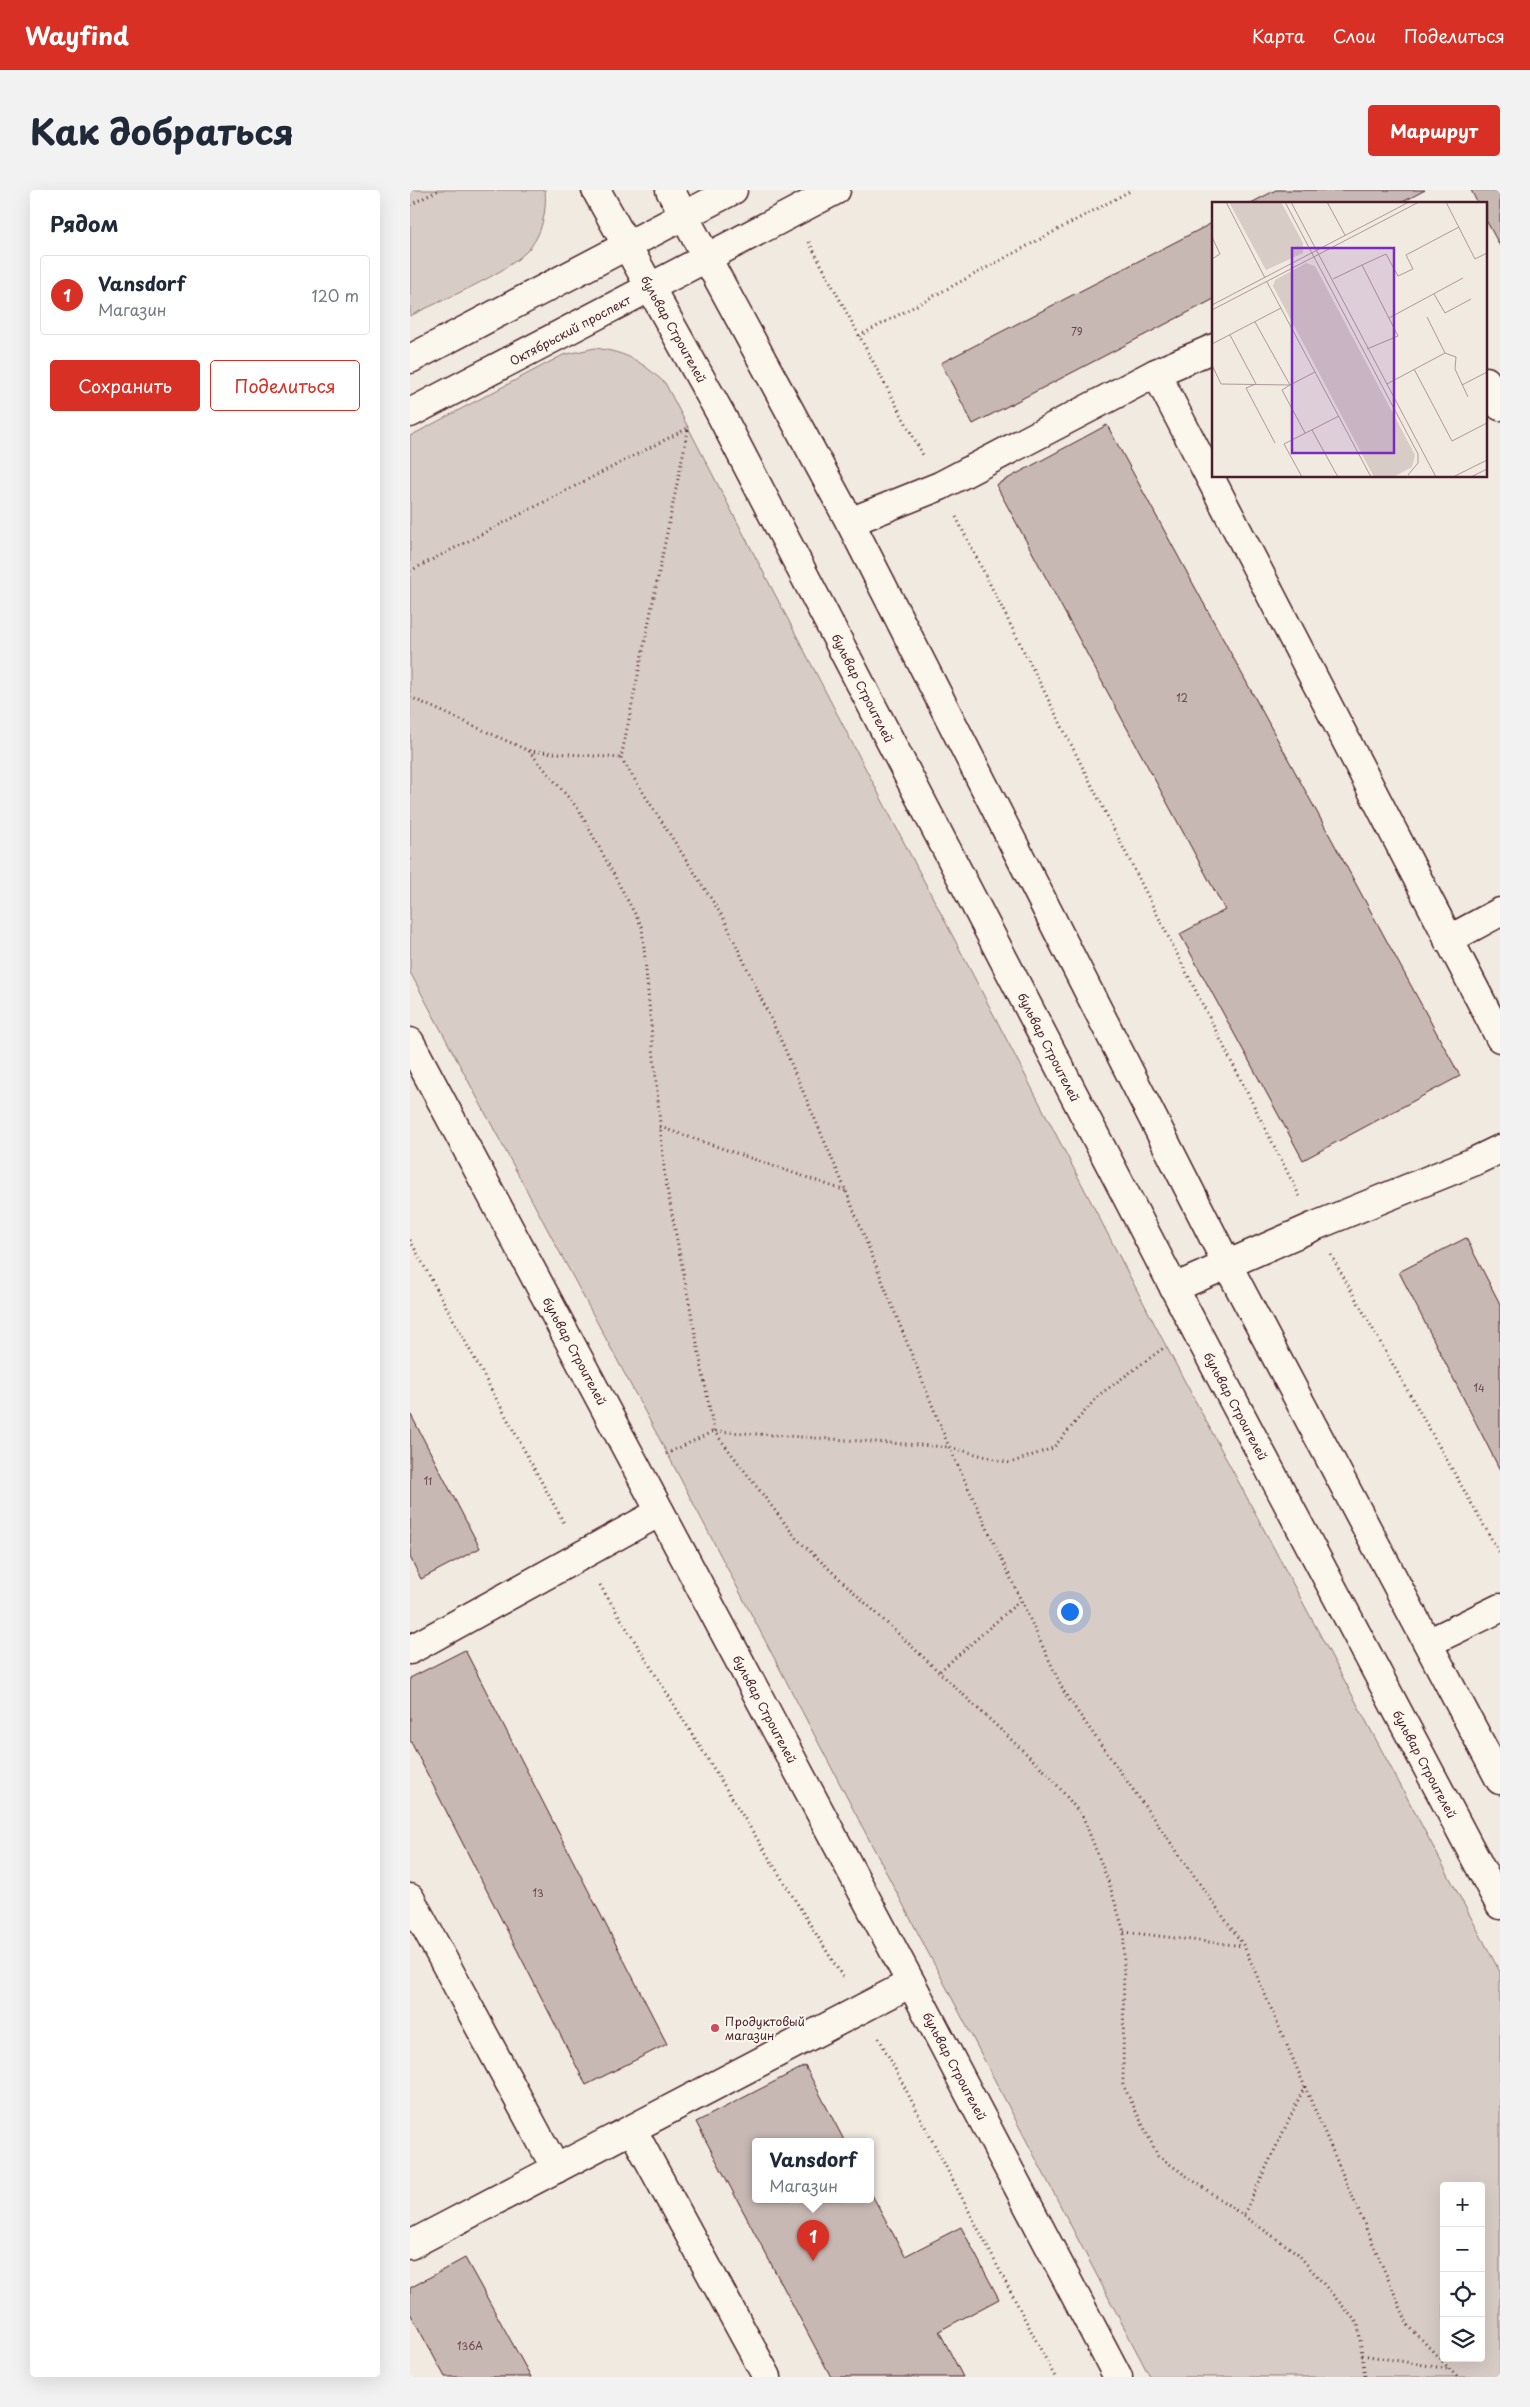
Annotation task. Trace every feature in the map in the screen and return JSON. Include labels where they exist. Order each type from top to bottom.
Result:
[{"type":"main road","name":"бульвар Строителей","points":[[596,190],[720,413],[1174,1288],[1500,1905]]},
{"type":"main road","points":[[670,190],[850,522],[1227,1264],[1500,1780]]},
{"type":"main road","points":[[410,359],[733,190]]},
{"type":"main road","name":"Октябрьский проспект","points":[[410,414],[836,190]]},
{"type":"main road","points":[[850,522],[940,486],[1156,373],[1212,349]]},
{"type":"main road","points":[[1156,373],[1500,1038]]},
{"type":"main road","points":[[1488,385],[1500,406]]},
{"type":"main road","points":[[1448,940],[1500,912]]},
{"type":"main road","name":"бульвар Строителей","points":[[410,1042],[911,1983],[1118,2377]]},
{"type":"main road","points":[[1174,1288],[1315,1226],[1473,1162],[1500,1149]]},
{"type":"main road","points":[[410,1650],[660,1512]]},
{"type":"main road","points":[[1428,1642],[1500,1608]]},
{"type":"main road","points":[[410,1898],[556,2169]]},
{"type":"main road","points":[[410,2245],[911,1983]]},
{"type":"main road","points":[[632,2129],[767,2377]]},
{"type":"path","points":[[410,204],[438,190]]},
{"type":"path","points":[[859,336],[1132,190]]},
{"type":"path","points":[[809,241],[940,486],[1315,1226],[1500,1554]]},
{"type":"path","points":[[410,571],[689,428],[621,758],[724,919],[783,1045],[846,1191],[949,1447],[1065,1694],[1244,1946],[1408,2325],[1457,2377]]},
{"type":"path","points":[[410,698],[529,750],[621,758]]},
{"type":"path","points":[[529,750],[579,810],[642,927],[664,1178],[714,1431],[796,1538],[1049,1775],[1083,1817],[1109,1883],[1124,1932],[1123,2085],[1158,2156],[1244,2214],[1296,2253],[1358,2324],[1365,2377]]},
{"type":"path","points":[[660,1127],[846,1191]]},
{"type":"path","points":[[410,1240],[582,1555],[863,2009],[1055,2377]]},
{"type":"path","points":[[667,1454],[714,1431],[949,1447],[1010,1463],[1053,1448],[1099,1395],[1166,1346]]},
{"type":"path","points":[[940,1671],[1021,1600]]},
{"type":"path","points":[[1124,1932],[1244,1946]]},
{"type":"path","points":[[1244,2214],[1305,2086]]},
{"type":"path","points":[[1362,2355],[1450,2370]]},
{"type":"shaded area","points":[[410,190],[545,190],[544,214],[540,230],[532,245],[517,260],[488,278],[410,316]]},
{"type":"shaded area","points":[[595,348],[617,352],[633,359],[665,383],[1166,1346],[1500,1972],[1500,2377],[1150,2377],[667,1453],[410,972],[410,436],[563,355]]},
{"type":"building","points":[[1276,190],[1425,190],[1403,202],[1253,202]]},
{"type":"building","points":[[1471,190],[1500,190],[1500,246],[1488,224],[1488,202],[1477,202]]},
{"type":"building","points":[[1212,223],[1212,300],[973,424],[941,363]]},
{"type":"building","points":[[1107,425],[1460,1076],[1303,1160],[1180,934],[1225,910],[996,485]]},
{"type":"building","points":[[1466,1238],[1500,1304],[1500,1470],[1399,1272]]},
{"type":"building","points":[[410,1413],[480,1548],[421,1579],[410,1557]]},
{"type":"building","points":[[465,1650],[667,2044],[586,2085],[410,1740],[410,1678]]},
{"type":"building","points":[[805,2066],[843,2138],[752,2138],[752,2203],[874,2203],[874,2198],[905,2256],[961,2227],[999,2299],[939,2331],[963,2377],[831,2377],[696,2122]]},
{"type":"building","points":[[465,2258],[531,2377],[445,2377],[410,2313],[410,2288]]},
{"type":"place","name":"Продуктовый магазин","points":[[715,2028]]},
{"type":"place","name":"Vansdorf","points":[[813,2261]]}]
